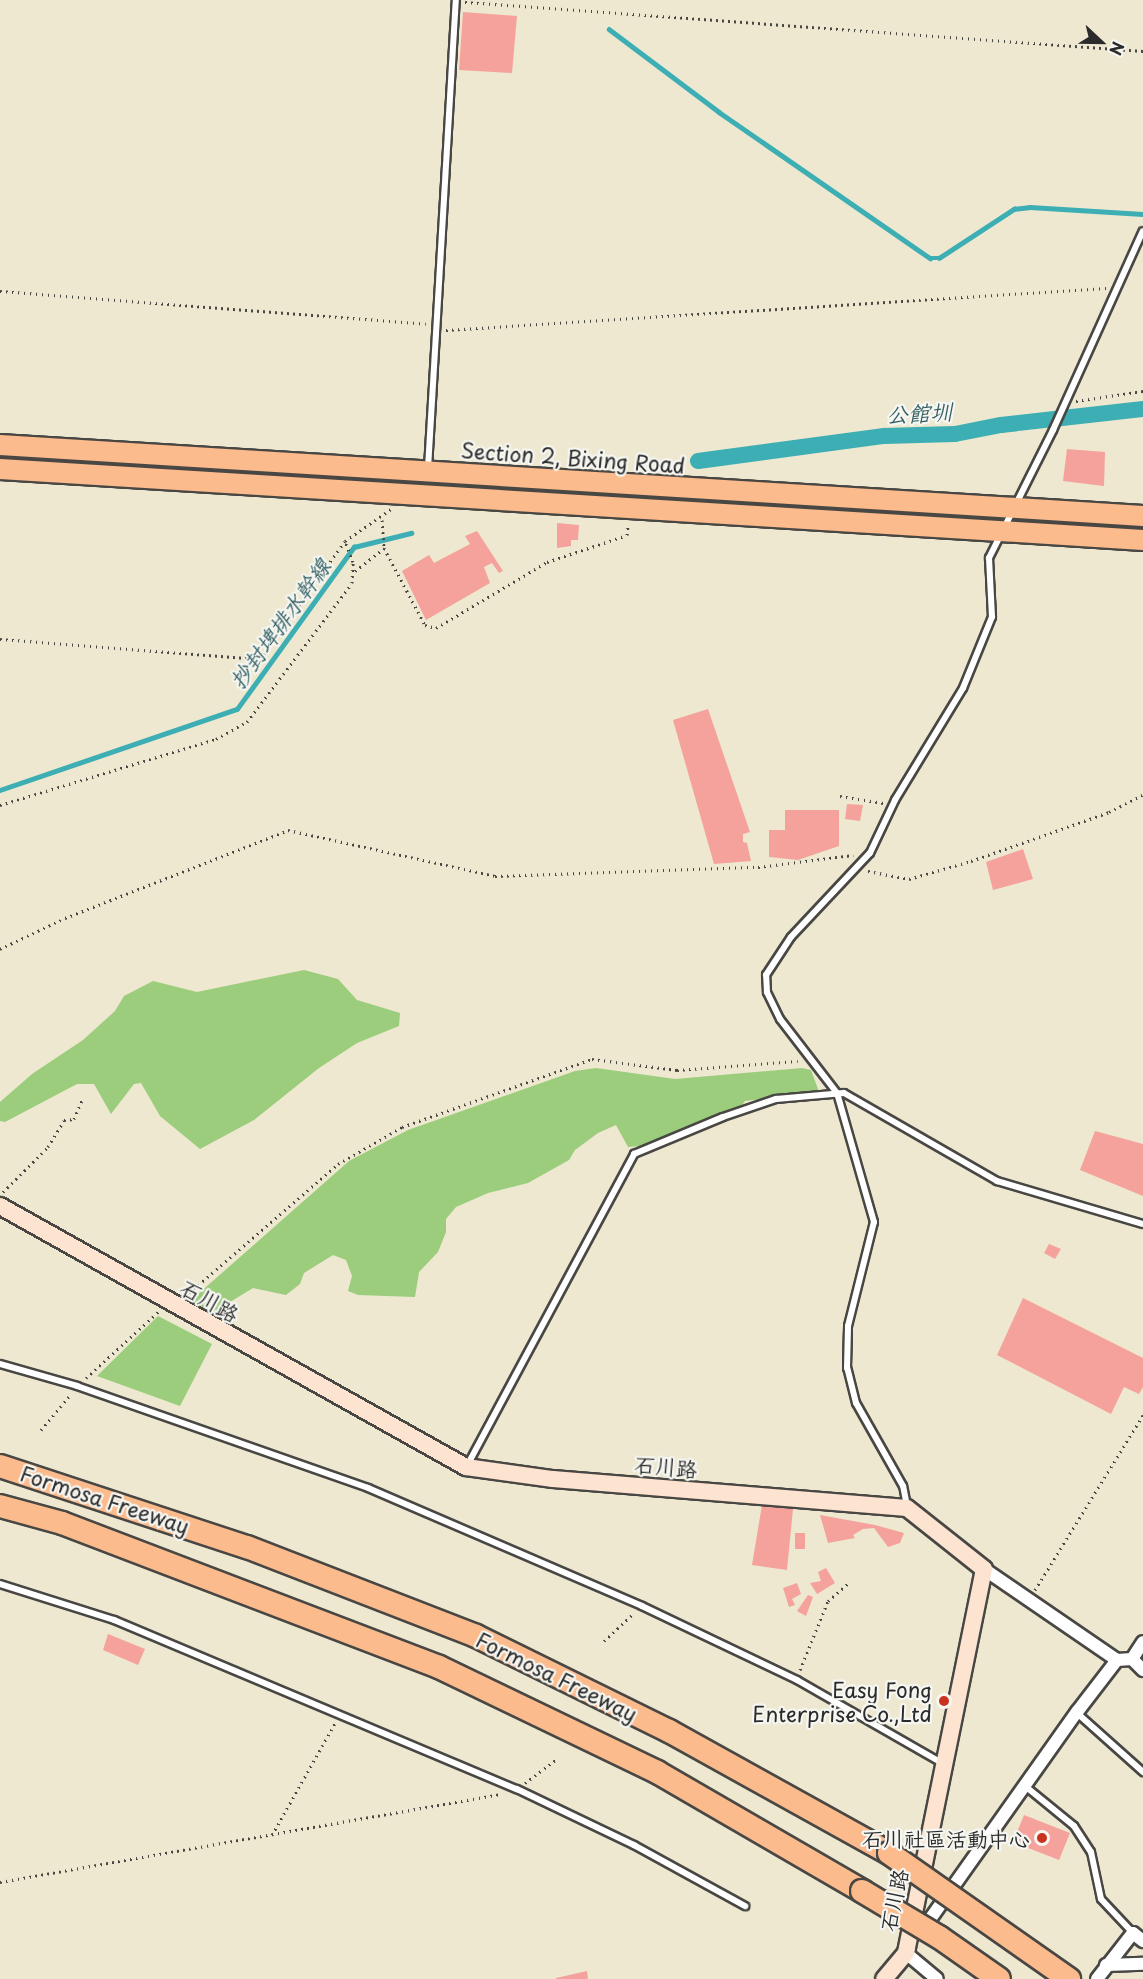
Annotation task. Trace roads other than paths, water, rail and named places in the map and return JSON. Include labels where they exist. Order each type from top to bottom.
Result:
[{"type":"highway","name":"Formosa Freeway","points":[[0,1466],[247,1547],[476,1636],[669,1731],[889,1852],[1069,1979]]},
{"type":"highway","name":"Formosa Freeway","points":[[0,1506],[62,1523],[439,1667],[657,1772],[939,1936],[999,1979]]},
{"type":"highway","points":[[939,1936],[980,1979]]},
{"type":"main road","name":"Section 2, Bixing Road","points":[[0,446],[424,475],[1143,516]]},
{"type":"main road","points":[[0,469],[409,492],[1143,540]]},
{"type":"street","name":"石川路","points":[[0,1206],[174,1306],[466,1467],[553,1479],[907,1508]]},
{"type":"street","points":[[907,1508],[984,1569],[1029,1600],[1117,1660],[1132,1659],[1143,1670]]},
{"type":"street","name":"石川路","points":[[906,1953],[984,1569]]},
{"type":"street","points":[[1132,1659],[1143,1642]]},
{"type":"street","points":[[884,1979],[906,1953],[1077,1712],[1117,1660]]},
{"type":"street","points":[[1097,1979],[1106,1965],[1138,1937]]},
{"type":"street","points":[[906,1953],[937,1979]]},
{"type":"street","points":[[1106,1965],[1143,1964]]},
{"type":"lane","points":[[424,475],[439,330],[456,1]]},
{"type":"lane","points":[[907,1508],[903,1486],[856,1403],[848,1368],[849,1326],[874,1222],[837,1093],[780,1019],[767,992],[766,975],[791,937],[870,853],[892,805],[963,688],[992,617],[989,558],[1053,430],[1120,287],[1143,231]]},
{"type":"lane","points":[[466,1467],[634,1154],[776,1099],[837,1093],[887,1115],[997,1181],[1143,1224]]},
{"type":"lane","points":[[0,1364],[77,1386],[368,1488],[642,1606],[797,1680],[944,1764]]},
{"type":"lane","points":[[0,1584],[114,1620],[517,1790],[634,1845],[745,1906]]},
{"type":"lane","points":[[1077,1712],[1143,1772]]},
{"type":"lane","points":[[1025,1786],[1074,1826],[1091,1852],[1101,1899],[1138,1937]]},
{"type":"waterway","points":[[609,29],[719,112],[930,258],[939,258],[1014,209],[1030,207],[1143,214]]},
{"type":"waterway","name":"公館圳","points":[[698,461],[884,436],[955,434],[1001,425],[1143,409]]},
{"type":"waterway","name":"抄封埤排水幹線","points":[[0,790],[237,709],[354,547],[411,533]]},
{"type":"place","name":"Easy Fong Enterprise Co.,Ltd","points":[[944,1701]]},
{"type":"place","name":"石川社區活動中心","points":[[1042,1838]]}]
